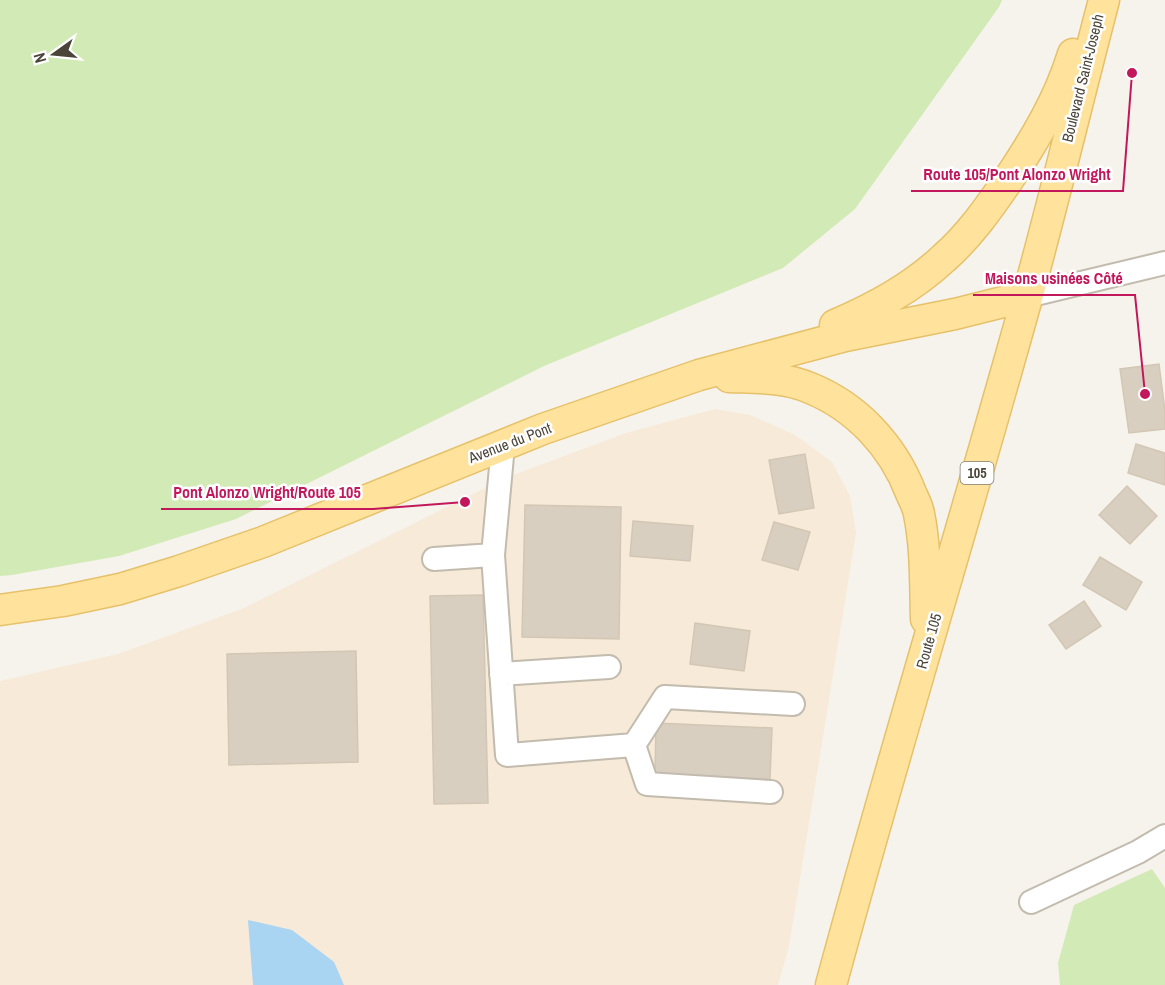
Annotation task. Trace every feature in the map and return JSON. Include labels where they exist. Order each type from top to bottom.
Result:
[{"type":"main road","points":[[699,375],[825,329],[871,309],[909,286],[944,258],[971,230],[999,193],[1047,118],[1069,68],[1090,0]]},
{"type":"main road","name":"Boulevard Saint-Joseph","points":[[1027,296],[1104,0]]},
{"type":"main road","name":"Avenue du Pont","points":[[0,610],[63,602],[120,589],[179,571],[262,542],[543,429],[699,375],[844,336],[955,314],[1027,296]]},
{"type":"main road","name":"Route 105","points":[[831,985],[1027,296]]},
{"type":"main road","points":[[699,375],[773,378],[808,387],[840,402],[867,425],[892,455],[906,479],[919,512],[924,548],[927,650]]},
{"type":"street","points":[[1027,296],[1165,263]]},
{"type":"street","points":[[503,445],[493,555],[507,754],[634,745]]},
{"type":"street","points":[[434,559],[493,555]]},
{"type":"street","points":[[501,674],[609,667]]},
{"type":"street","points":[[634,745],[665,697],[793,704]]},
{"type":"street","points":[[634,745],[647,784],[771,792]]},
{"type":"street","points":[[1031,902],[1138,852],[1165,836]]},
{"type":"shaded area","points":[[715,409],[750,415],[795,435],[832,462],[850,496],[856,533],[789,946],[778,985],[0,985],[0,681],[118,654],[244,608],[505,478],[626,433]]},
{"type":"green space","points":[[0,0],[1002,0],[855,209],[783,268],[544,366],[236,519],[119,556],[0,576]]},
{"type":"green space","points":[[1152,869],[1165,888],[1165,985],[1060,985],[1058,963],[1074,905]]},
{"type":"water","points":[[248,920],[292,930],[334,962],[344,985],[253,985]]},
{"type":"building","points":[[1159,364],[1165,429],[1129,433],[1120,369]]},
{"type":"building","points":[[1136,444],[1165,453],[1165,485],[1128,473]]},
{"type":"building","points":[[805,454],[814,508],[779,514],[769,460]]},
{"type":"building","points":[[1127,486],[1157,516],[1130,544],[1099,515]]},
{"type":"building","points":[[525,505],[621,507],[619,639],[522,637]]},
{"type":"building","points":[[633,521],[693,526],[690,561],[630,556]]},
{"type":"building","points":[[774,522],[810,532],[798,570],[762,560]]},
{"type":"building","points":[[1100,557],[1142,582],[1126,610],[1083,585]]},
{"type":"building","points":[[483,595],[488,803],[434,804],[430,596]]},
{"type":"building","points":[[1084,601],[1101,626],[1066,649],[1049,625]]},
{"type":"building","points":[[695,623],[750,631],[744,671],[690,664]]},
{"type":"building","points":[[356,651],[358,762],[229,765],[227,654]]},
{"type":"building","points":[[656,723],[772,728],[770,779],[655,774]]},
{"type":"place","name":"Route 105/Pont Alonzo Wright","points":[[1132,73]]},
{"type":"place","name":"Maisons usinées Côté","points":[[1145,394]]},
{"type":"place","name":"Pont Alonzo Wright/Route 105","points":[[465,502]]}]
